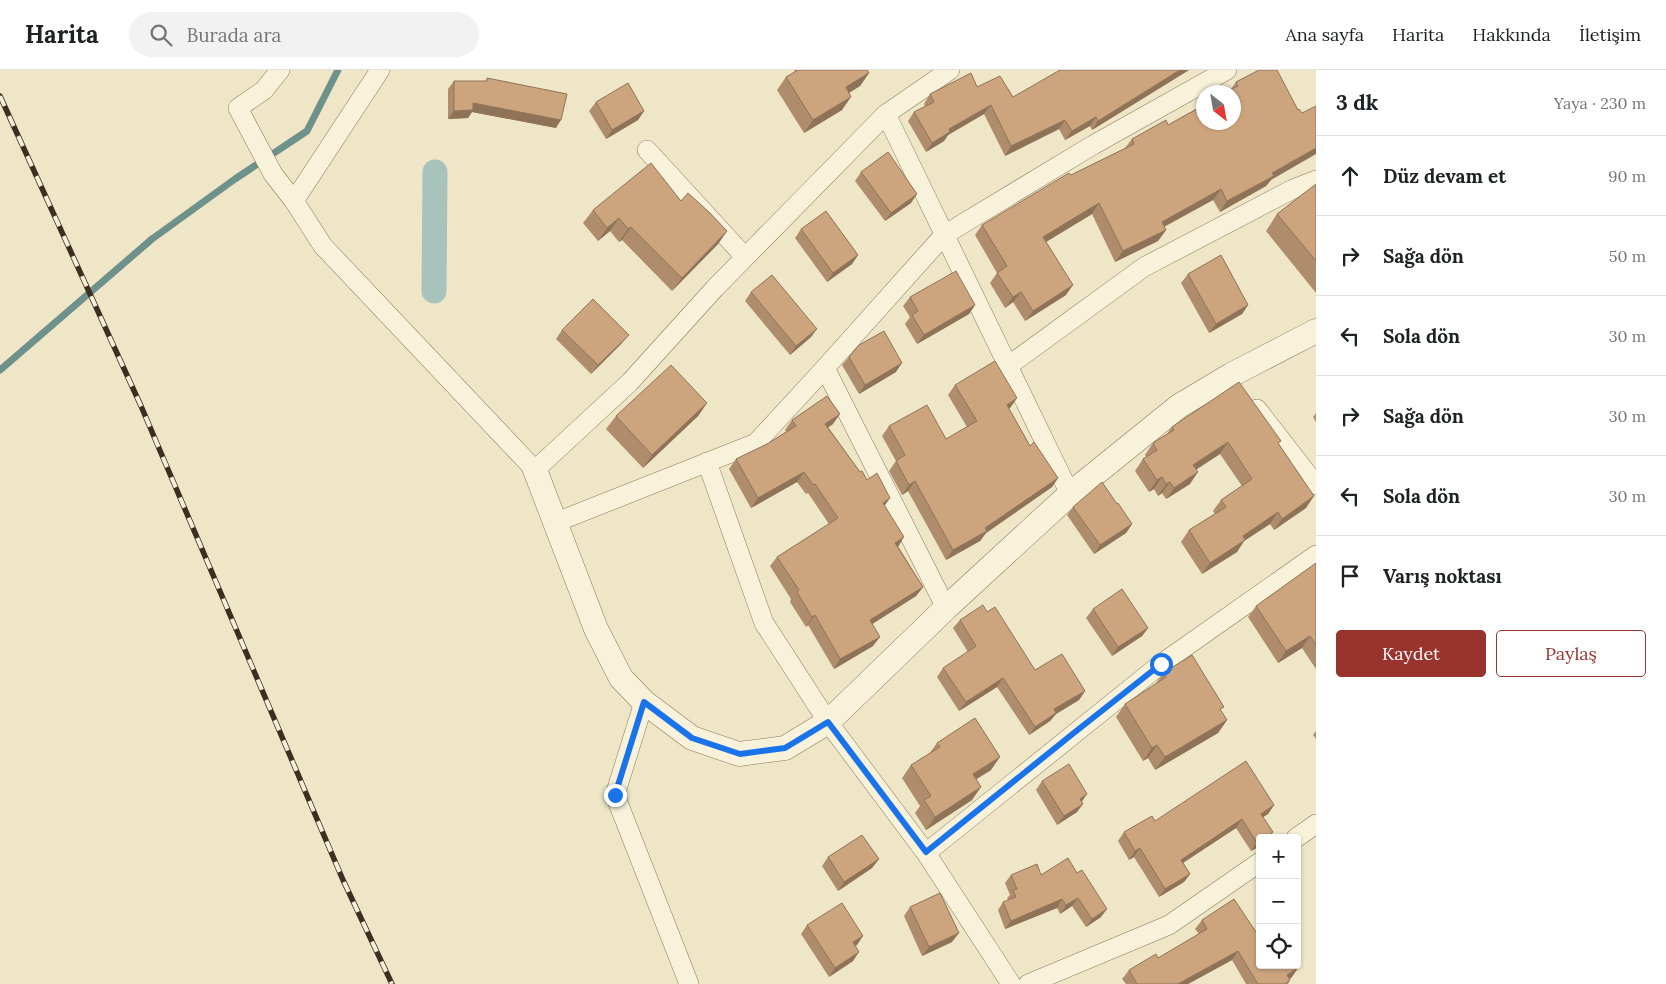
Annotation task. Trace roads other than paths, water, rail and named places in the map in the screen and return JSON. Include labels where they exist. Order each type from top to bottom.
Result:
[{"type":"street","points":[[280,70],[264,90],[238,108],[273,174],[294,201],[323,246],[535,470],[596,629],[621,678],[644,702],[692,738],[740,754],[785,748],[828,722],[946,608],[1070,494],[1179,406],[1241,388],[1316,331]]},
{"type":"street","points":[[294,201],[380,70]]},
{"type":"street","points":[[535,470],[630,382],[715,288],[886,114],[950,70]]},
{"type":"street","points":[[554,523],[756,443],[944,235],[1092,144],[1227,70]]},
{"type":"street","points":[[886,114],[1070,494]]},
{"type":"street","points":[[647,150],[745,257]]},
{"type":"street","points":[[1008,366],[1144,267],[1293,189],[1316,180]]},
{"type":"street","points":[[825,368],[946,608]]},
{"type":"street","points":[[1241,388],[1316,485]]},
{"type":"street","points":[[708,462],[764,623],[828,722],[926,852],[1011,984]]},
{"type":"street","points":[[926,852],[1161,664],[1316,555]]},
{"type":"street","points":[[644,702],[615,795],[688,984]]},
{"type":"street","points":[[1301,834],[1316,824]]},
{"type":"street","points":[[1028,984],[1169,925],[1256,865]]},
{"type":"waterway","points":[[0,370],[152,239],[235,179],[307,131],[338,70]]},
{"type":"waterway","points":[[434,291],[435,172]]},
{"type":"railway","points":[[0,96],[141,406],[343,880],[392,984]]}]
